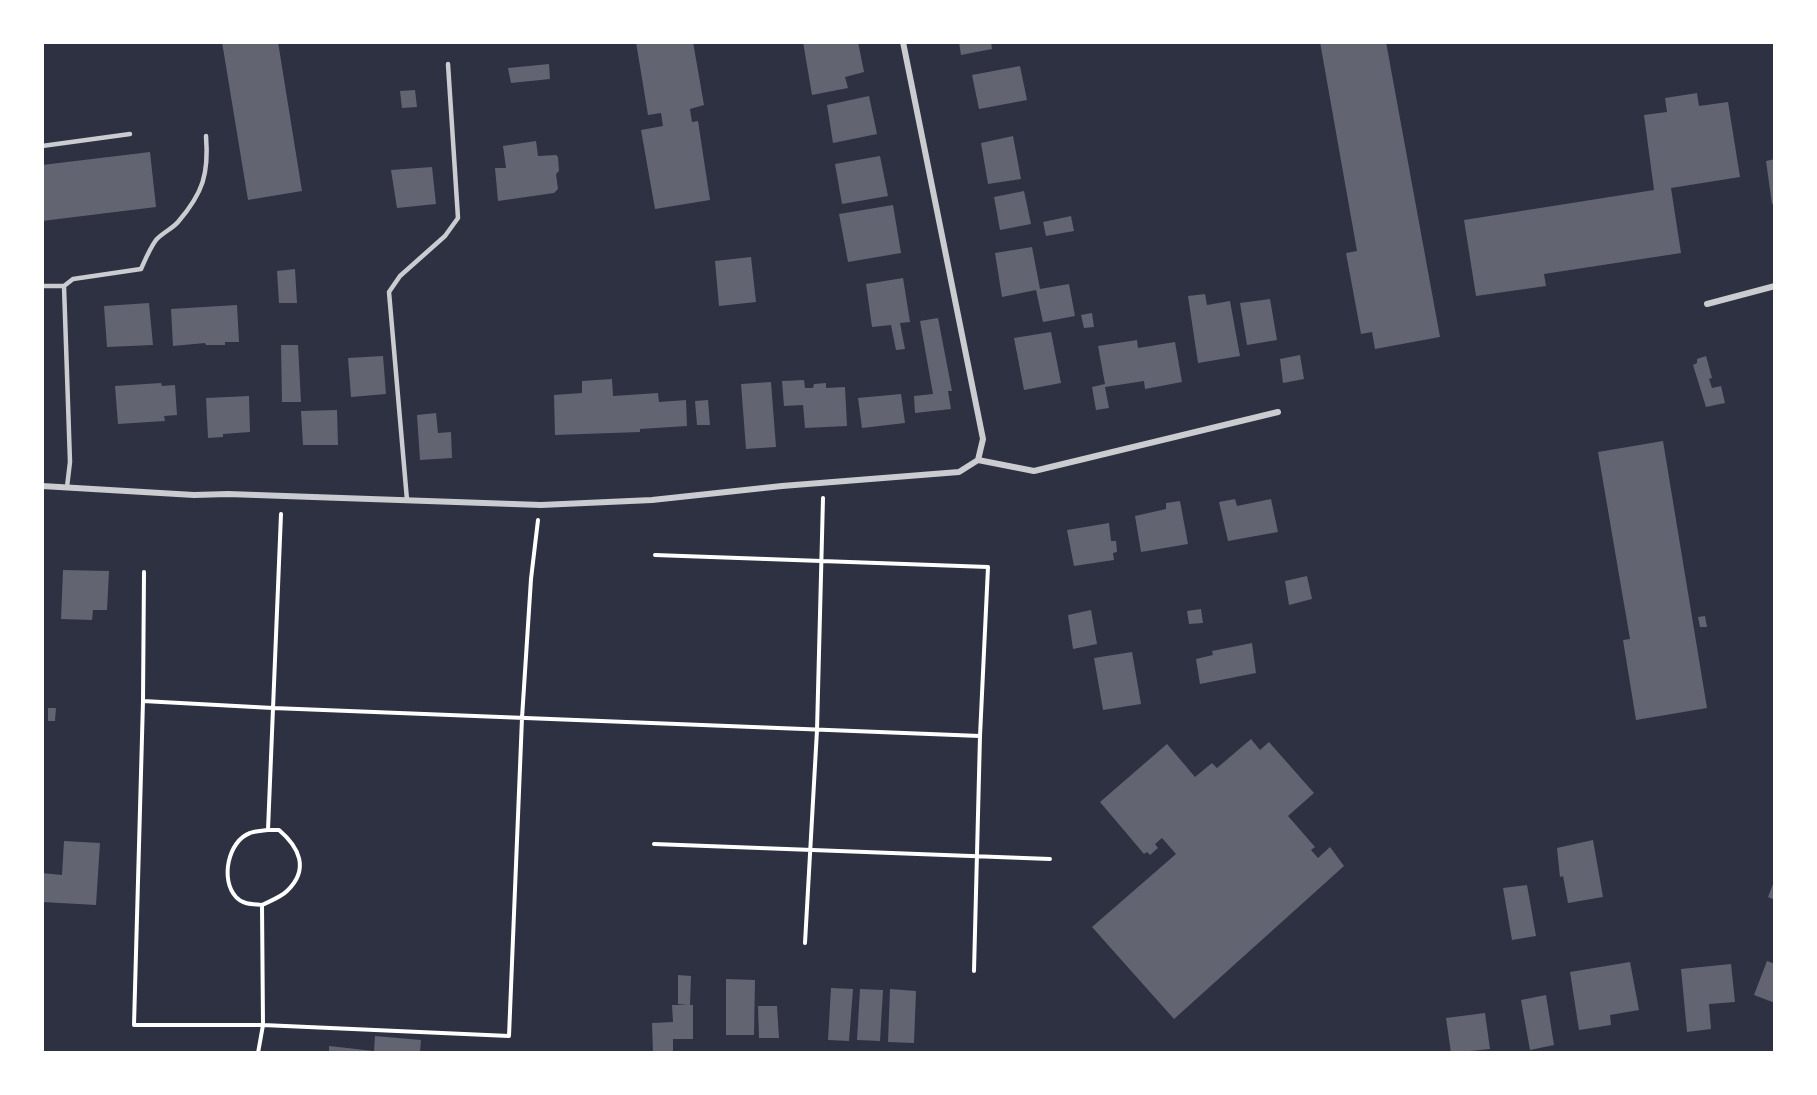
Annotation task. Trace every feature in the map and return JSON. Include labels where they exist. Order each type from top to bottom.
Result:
[{"type":"street","points":[[42,486],[194,495],[282,495],[541,505],[652,500],[959,471],[978,459],[983,439],[903,42]]},
{"type":"street","points":[[1707,304],[1775,286]]},
{"type":"street","points":[[978,459],[1034,471],[1278,412]]},
{"type":"lane","points":[[407,500],[389,292],[400,276],[445,236],[458,218],[448,64]]},
{"type":"lane","points":[[42,146],[130,134]]},
{"type":"lane","points":[[42,286],[64,286],[73,279],[141,269],[156,240],[177,223],[199,193],[206,177],[208,160],[206,136]]},
{"type":"lane","points":[[64,286],[70,462],[68,488]]},
{"type":"path","points":[[805,943],[817,730],[824,483]]},
{"type":"path","points":[[268,830],[282,495]]},
{"type":"path","points":[[144,572],[143,701],[134,1025],[262,1025],[509,1036],[522,718],[531,579],[541,505]]},
{"type":"path","points":[[655,555],[988,567],[974,971]]},
{"type":"path","points":[[143,701],[981,736]]},
{"type":"path","points":[[268,830],[279,830],[297,850],[300,863],[298,878],[286,892],[262,905],[244,903],[236,897],[229,886],[228,867],[232,847],[248,833],[268,830]]},
{"type":"path","points":[[654,844],[1050,859]]},
{"type":"path","points":[[258,1053],[262,1025],[262,905]]},
{"type":"building","points":[[222,42],[278,42],[302,191],[248,200]]},
{"type":"building","points":[[636,42],[693,42],[704,105],[690,109],[692,122],[698,121],[710,200],[655,209],[641,130],[663,126],[661,113],[648,115]]},
{"type":"building","points":[[803,42],[858,42],[864,72],[845,77],[848,88],[812,95]]},
{"type":"building","points":[[959,42],[991,42],[992,49],[961,55]]},
{"type":"building","points":[[1320,42],[1386,42],[1440,337],[1375,349],[1372,332],[1361,334],[1346,253],[1357,251]]},
{"type":"building","points":[[549,64],[550,79],[511,83],[508,68]]},
{"type":"building","points":[[1020,66],[1027,100],[979,109],[972,75]]},
{"type":"building","points":[[415,90],[417,107],[402,108],[400,91]]},
{"type":"building","points":[[1697,93],[1699,106],[1728,102],[1740,177],[1671,188],[1681,253],[1544,274],[1546,286],[1476,296],[1464,220],[1654,190],[1644,115],[1667,112],[1665,98]]},
{"type":"building","points":[[869,96],[877,134],[833,143],[827,105]]},
{"type":"building","points":[[1013,136],[1021,179],[988,184],[981,143]]},
{"type":"building","points":[[536,141],[538,156],[556,155],[558,157],[559,171],[556,174],[558,189],[554,193],[498,201],[495,168],[506,168],[503,146]]},
{"type":"building","points":[[150,152],[156,207],[42,221],[42,165]]},
{"type":"building","points":[[880,156],[888,196],[842,204],[835,164]]},
{"type":"building","points":[[1775,159],[1775,204],[1772,204],[1766,161]]},
{"type":"building","points":[[432,167],[436,204],[397,208],[391,170]]},
{"type":"building","points":[[1024,191],[1031,224],[1000,230],[994,197]]},
{"type":"building","points":[[893,205],[901,253],[848,262],[839,214]]},
{"type":"building","points":[[1071,216],[1074,231],[1046,236],[1043,222]]},
{"type":"building","points":[[1032,247],[1040,289],[1069,284],[1075,316],[1043,322],[1036,290],[1002,297],[995,253]]},
{"type":"building","points":[[751,257],[756,302],[719,306],[715,261]]},
{"type":"building","points":[[295,269],[297,303],[279,303],[277,271]]},
{"type":"building","points":[[903,278],[910,322],[900,323],[905,349],[896,350],[891,325],[872,327],[866,284]]},
{"type":"building","points":[[1205,294],[1207,305],[1230,301],[1240,356],[1198,363],[1188,296]]},
{"type":"building","points":[[1270,299],[1277,340],[1247,345],[1240,303]]},
{"type":"building","points":[[149,303],[153,345],[107,347],[104,306]]},
{"type":"building","points":[[237,305],[239,342],[225,342],[225,345],[206,345],[205,343],[173,346],[171,309]]},
{"type":"building","points":[[1092,313],[1094,327],[1084,328],[1081,315]]},
{"type":"building","points":[[938,318],[952,391],[948,391],[951,409],[915,413],[914,396],[933,394],[920,321]]},
{"type":"building","points":[[1051,332],[1061,383],[1024,390],[1014,338]]},
{"type":"building","points":[[1137,340],[1138,348],[1175,342],[1182,382],[1145,389],[1144,381],[1105,387],[1109,408],[1096,410],[1092,387],[1105,384],[1098,346]]},
{"type":"building","points":[[281,345],[298,345],[301,402],[282,402]]},
{"type":"building","points":[[1300,355],[1304,379],[1283,383],[1280,359]]},
{"type":"building","points":[[383,356],[386,394],[351,397],[348,358]]},
{"type":"building","points":[[1706,356],[1712,378],[1709,379],[1712,388],[1721,386],[1725,403],[1706,407],[1693,365],[1697,363],[1697,359]]},
{"type":"building","points":[[612,379],[613,396],[658,393],[659,402],[686,400],[687,426],[640,429],[640,432],[555,435],[554,395],[582,393],[582,381]]},
{"type":"building","points":[[804,380],[805,388],[813,388],[814,384],[826,383],[826,388],[845,387],[847,426],[805,428],[803,405],[784,406],[782,381]]},
{"type":"building","points":[[771,382],[776,447],[746,449],[741,384]]},
{"type":"building","points":[[161,383],[162,386],[175,385],[177,415],[164,416],[165,421],[118,424],[115,386]]},
{"type":"building","points":[[901,394],[905,423],[862,428],[858,398]]},
{"type":"building","points":[[249,396],[250,432],[223,434],[223,437],[208,438],[206,398]]},
{"type":"building","points":[[708,400],[710,425],[697,425],[695,401]]},
{"type":"building","points":[[337,410],[338,445],[303,445],[301,411]]},
{"type":"building","points":[[436,413],[438,433],[451,432],[452,458],[420,460],[417,415]]},
{"type":"building","points":[[1663,441],[1707,708],[1636,720],[1623,640],[1630,639],[1598,452]]},
{"type":"building","points":[[1235,499],[1237,506],[1271,499],[1278,532],[1228,541],[1219,502]]},
{"type":"building","points":[[1180,501],[1188,544],[1141,552],[1135,516],[1166,509],[1166,503]]},
{"type":"building","points":[[1109,523],[1111,541],[1116,541],[1117,552],[1113,553],[1114,560],[1074,566],[1067,530]]},
{"type":"building","points":[[63,570],[109,571],[107,610],[93,610],[92,620],[61,619]]},
{"type":"building","points":[[1307,576],[1312,599],[1289,605],[1285,581]]},
{"type":"building","points":[[1201,609],[1203,623],[1189,624],[1187,611]]},
{"type":"building","points":[[1091,610],[1097,644],[1073,649],[1068,615]]},
{"type":"building","points":[[1705,616],[1707,627],[1700,627],[1698,617]]},
{"type":"building","points":[[1252,643],[1256,673],[1200,684],[1196,659],[1213,655],[1212,651]]},
{"type":"building","points":[[1132,652],[1141,704],[1103,710],[1094,658]]},
{"type":"building","points":[[48,708],[56,708],[55,721],[48,721]]},
{"type":"building","points":[[1251,739],[1260,750],[1269,742],[1314,793],[1288,816],[1315,847],[1311,850],[1318,858],[1330,847],[1344,866],[1174,1019],[1092,927],[1176,854],[1162,838],[1155,844],[1158,848],[1150,855],[1147,852],[1144,854],[1100,802],[1167,744],[1195,777],[1212,763],[1217,768]]},
{"type":"building","points":[[1593,840],[1603,897],[1568,903],[1563,876],[1560,877],[1557,848]]},
{"type":"building","points":[[64,841],[100,843],[96,905],[42,902],[42,873],[62,875]]},
{"type":"building","points":[[1775,879],[1775,900],[1768,897]]},
{"type":"building","points":[[1527,885],[1536,936],[1512,940],[1503,888]]},
{"type":"building","points":[[1767,961],[1775,964],[1775,1003],[1754,995]]},
{"type":"building","points":[[1630,962],[1639,1010],[1610,1015],[1611,1025],[1579,1030],[1570,972]]},
{"type":"building","points":[[1731,964],[1735,1002],[1709,1004],[1711,1029],[1687,1032],[1681,969]]},
{"type":"building","points":[[678,975],[691,976],[690,1005],[693,1005],[693,1039],[673,1039],[673,1053],[653,1053],[652,1023],[673,1022],[672,1005],[687,1005],[678,1004]]},
{"type":"building","points":[[726,979],[755,980],[754,1035],[726,1035]]},
{"type":"building","points":[[831,988],[853,989],[849,1041],[828,1040]]},
{"type":"building","points":[[860,989],[883,990],[880,1041],[857,1040]]},
{"type":"building","points":[[890,989],[916,991],[914,1043],[888,1042]]},
{"type":"building","points":[[1546,995],[1554,1045],[1530,1050],[1521,1000]]},
{"type":"building","points":[[758,1006],[777,1006],[779,1038],[759,1038]]},
{"type":"building","points":[[1485,1013],[1490,1049],[1451,1053],[1446,1018]]},
{"type":"building","points":[[375,1036],[421,1040],[420,1053],[329,1053],[329,1046],[374,1051]]}]
